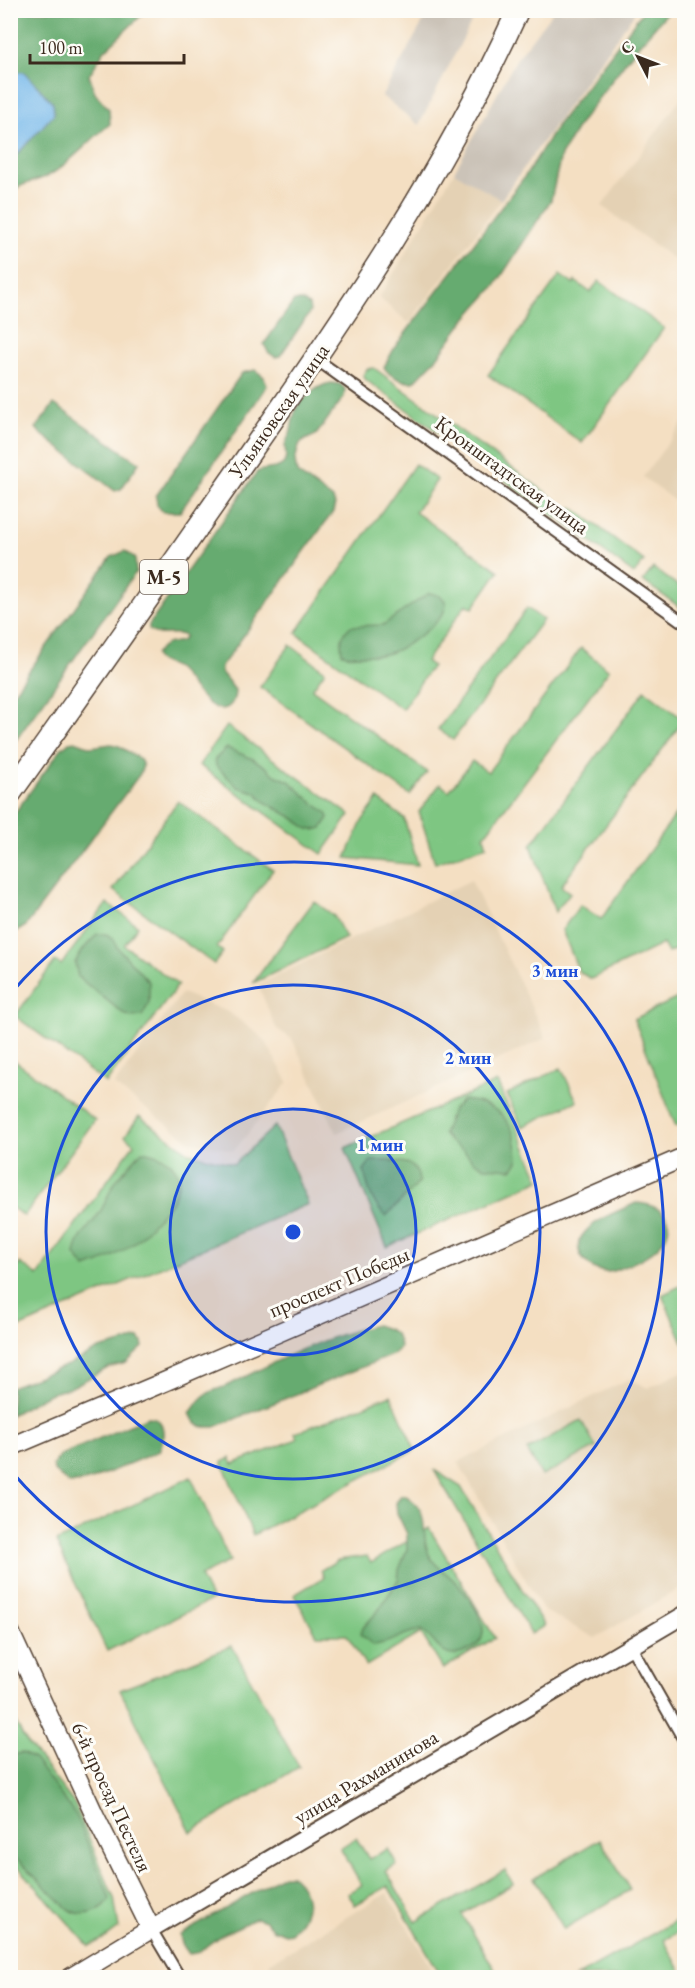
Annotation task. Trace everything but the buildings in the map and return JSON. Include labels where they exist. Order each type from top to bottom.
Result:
[{"type":"highway","name":"Ульяновская улица","points":[[10,794],[312,355],[420,179],[459,107],[506,10]]},
{"type":"highway","name":"Ульяновская улица","points":[[10,774],[376,268],[429,184],[469,111],[518,10]]},
{"type":"main road","name":"проспект Победы","points":[[10,1447],[175,1378],[684,1157]]},
{"type":"main road","name":"улица Рахманинова","points":[[70,1977],[684,1615]]},
{"type":"main road","name":"6-й проезд Пестеля","points":[[10,1632],[95,1816],[151,1929]]},
{"type":"street","name":"Кронштадтская улица","points":[[312,355],[684,623]]},
{"type":"street","points":[[631,1647],[684,1740]]},
{"type":"street","name":"6-й проезд Пестеля","points":[[151,1929],[180,1977]]},
{"type":"shaded area","points":[[429,11],[477,11],[419,125],[382,96]]},
{"type":"shaded area","points":[[553,11],[636,11],[501,200],[454,172],[516,60]]},
{"type":"shaded area","points":[[684,94],[684,267],[602,206]]},
{"type":"shaded area","points":[[454,172],[501,200],[409,323],[379,298]]},
{"type":"shaded area","points":[[684,421],[684,508],[643,477]]},
{"type":"shaded area","points":[[471,880],[546,1038],[337,1133],[292,1039],[276,1028],[258,985]]},
{"type":"shaded area","points":[[182,993],[230,1013],[264,1039],[288,1082],[234,1151],[190,1141],[114,1085]]},
{"type":"shaded area","points":[[684,1371],[684,1586],[595,1638],[543,1610],[458,1462],[629,1379],[648,1388]]},
{"type":"shaded area","points":[[387,1893],[437,1977],[278,1977],[269,1963]]},
{"type":"green space","points":[[11,11],[146,11],[104,51],[89,75],[95,93],[109,109],[110,124],[53,173],[11,192],[11,161],[54,113],[24,72],[11,72]]},
{"type":"green space","points":[[643,11],[669,11],[636,48],[580,123],[561,155],[551,200],[495,286],[464,321],[436,359],[414,382],[393,376],[384,367],[395,347],[528,172],[558,124]]},
{"type":"green space","points":[[560,275],[573,284],[575,281],[590,292],[599,281],[664,328],[582,443],[488,375]]},
{"type":"green space","points":[[294,301],[302,301],[309,305],[310,312],[280,356],[275,357],[268,352],[264,344]]},
{"type":"green space","points":[[374,368],[567,508],[558,519],[366,380],[363,375],[367,369]]},
{"type":"green space","points":[[255,370],[264,377],[267,386],[180,512],[163,512],[157,505],[156,496],[242,373]]},
{"type":"green space","points":[[331,383],[340,384],[345,389],[344,397],[316,435],[299,445],[295,461],[297,473],[333,499],[335,504],[333,512],[221,667],[221,672],[235,690],[234,697],[232,704],[228,707],[221,709],[214,707],[200,696],[177,669],[156,659],[155,654],[166,644],[182,641],[185,636],[153,633],[149,630],[149,625],[257,472],[281,466],[285,462],[285,446],[294,415],[300,404],[314,390]]},
{"type":"green space","points":[[54,404],[139,463],[121,489],[115,491],[36,428]]},
{"type":"green space","points":[[415,464],[437,480],[415,512],[499,571],[473,608],[466,604],[426,661],[432,666],[402,709],[296,633]]},
{"type":"green space","points":[[572,507],[644,561],[634,574],[562,521]]},
{"type":"green space","points":[[125,551],[135,558],[136,572],[11,747],[11,696],[111,557]]},
{"type":"green space","points":[[653,568],[684,590],[684,610],[643,581]]},
{"type":"green space","points":[[429,593],[442,598],[446,605],[443,614],[424,633],[400,648],[383,655],[350,656],[342,653],[342,638],[351,626],[383,625]]},
{"type":"green space","points":[[527,608],[543,620],[453,740],[438,729]]},
{"type":"green space","points":[[290,645],[325,671],[312,689],[427,772],[410,795],[260,687]]},
{"type":"green space","points":[[581,648],[609,670],[484,836],[487,846],[435,863],[419,812],[440,784],[449,791],[472,761],[488,772]]},
{"type":"green space","points":[[645,690],[684,720],[561,886],[570,893],[555,912],[531,845]]},
{"type":"green space","points":[[227,726],[350,815],[322,854],[199,765]]},
{"type":"green space","points":[[75,741],[91,747],[111,744],[119,746],[140,759],[143,766],[140,774],[26,926],[18,931],[11,930],[11,818],[61,749],[69,742]]},
{"type":"green space","points":[[227,748],[253,759],[275,775],[289,781],[327,813],[329,818],[322,828],[308,829],[265,802],[255,792],[238,787],[216,766],[215,759]]},
{"type":"green space","points":[[378,799],[404,818],[418,865],[346,858],[362,821]]},
{"type":"green space","points":[[178,801],[273,870],[217,947],[223,952],[214,964],[113,890]]},
{"type":"green space","points":[[684,803],[684,945],[668,953],[663,944],[591,979],[579,972],[562,930],[580,905],[601,919]]},
{"type":"green space","points":[[314,901],[334,916],[346,938],[253,983]]},
{"type":"green space","points":[[107,903],[138,926],[124,945],[178,985],[106,1083],[15,1016],[55,961],[61,965]]},
{"type":"green space","points":[[97,934],[106,934],[114,939],[117,947],[149,982],[149,1003],[142,1016],[132,1017],[124,1014],[78,977],[75,963],[80,953]]},
{"type":"green space","points":[[684,995],[684,1122],[676,1127],[634,1019]]},
{"type":"green space","points":[[11,1058],[95,1120],[24,1216],[11,1207]]},
{"type":"green space","points":[[561,1068],[577,1101],[522,1127],[507,1094]]},
{"type":"green space","points":[[497,1082],[540,1180],[387,1247],[345,1148]]},
{"type":"green space","points":[[463,1100],[476,1102],[497,1111],[510,1126],[517,1149],[518,1162],[512,1169],[485,1167],[473,1161],[443,1134],[453,1109]]},
{"type":"green space","points":[[139,1116],[190,1153],[234,1164],[275,1126],[308,1204],[11,1331],[11,1276],[20,1263],[38,1276],[134,1144],[125,1136]]},
{"type":"green space","points":[[142,1151],[161,1157],[174,1167],[178,1181],[172,1201],[135,1242],[112,1257],[86,1268],[75,1255],[78,1243],[100,1212],[112,1187]]},
{"type":"green space","points":[[371,1161],[402,1162],[409,1164],[418,1174],[419,1183],[386,1216],[374,1201],[367,1183],[364,1170]]},
{"type":"green space","points":[[636,1203],[656,1208],[667,1219],[669,1226],[662,1242],[645,1257],[613,1271],[606,1272],[592,1267],[581,1256],[579,1243],[582,1236],[599,1220]]},
{"type":"green space","points":[[684,1284],[684,1344],[662,1295]]},
{"type":"green space","points":[[376,1325],[392,1332],[397,1337],[400,1347],[395,1354],[215,1427],[202,1427],[194,1421],[190,1413],[205,1395],[211,1392],[320,1342]]},
{"type":"green space","points":[[139,1338],[143,1347],[126,1363],[108,1368],[70,1388],[49,1394],[11,1415],[11,1387],[70,1364],[99,1349]]},
{"type":"green space","points":[[391,1395],[415,1450],[253,1535],[222,1462],[230,1458],[233,1464],[297,1439],[295,1433]]},
{"type":"green space","points":[[148,1417],[159,1421],[163,1429],[159,1451],[91,1480],[69,1484],[54,1471],[53,1465],[61,1455]]},
{"type":"green space","points":[[581,1420],[596,1447],[542,1476],[527,1450]]},
{"type":"green space","points":[[434,1470],[461,1487],[544,1626],[531,1634]]},
{"type":"green space","points":[[191,1477],[230,1561],[200,1576],[212,1600],[107,1651],[56,1542]]},
{"type":"green space","points":[[401,1495],[413,1501],[421,1512],[430,1557],[462,1589],[478,1612],[483,1629],[482,1637],[478,1644],[460,1654],[447,1654],[421,1630],[386,1643],[373,1645],[360,1634],[398,1580],[399,1570],[407,1549],[407,1534],[397,1513],[396,1503]]},
{"type":"green space","points":[[429,1528],[495,1638],[443,1669],[421,1633],[366,1666],[347,1635],[317,1635],[294,1595],[324,1577],[321,1570],[338,1560],[367,1556],[371,1563]]},
{"type":"green space","points":[[232,1646],[299,1767],[191,1832],[120,1690]]},
{"type":"green space","points":[[10,1710],[23,1737],[75,1805],[114,1898],[119,1928],[89,1946],[20,1869],[11,1863]]},
{"type":"green space","points":[[22,1753],[34,1759],[76,1815],[110,1900],[101,1909],[85,1914],[68,1909],[17,1859],[11,1856],[11,1755]]},
{"type":"green space","points":[[356,1838],[369,1859],[388,1849],[397,1864],[386,1871],[416,1922],[505,1870],[513,1884],[462,1914],[499,1977],[453,1977],[439,1972],[388,1886],[355,1905],[348,1893],[362,1885],[340,1848]]},
{"type":"green space","points":[[600,1839],[630,1890],[564,1929],[534,1878]]},
{"type":"green space","points":[[283,1875],[292,1875],[299,1882],[306,1897],[302,1919],[291,1933],[274,1931],[265,1921],[256,1918],[220,1936],[197,1953],[189,1954],[182,1944],[180,1935]]},
{"type":"green space","points":[[684,1916],[684,1932],[683,1929],[664,1940],[684,1977],[576,1977]]},
{"type":"water","points":[[11,72],[24,72],[53,103],[54,114],[11,161]]}]
